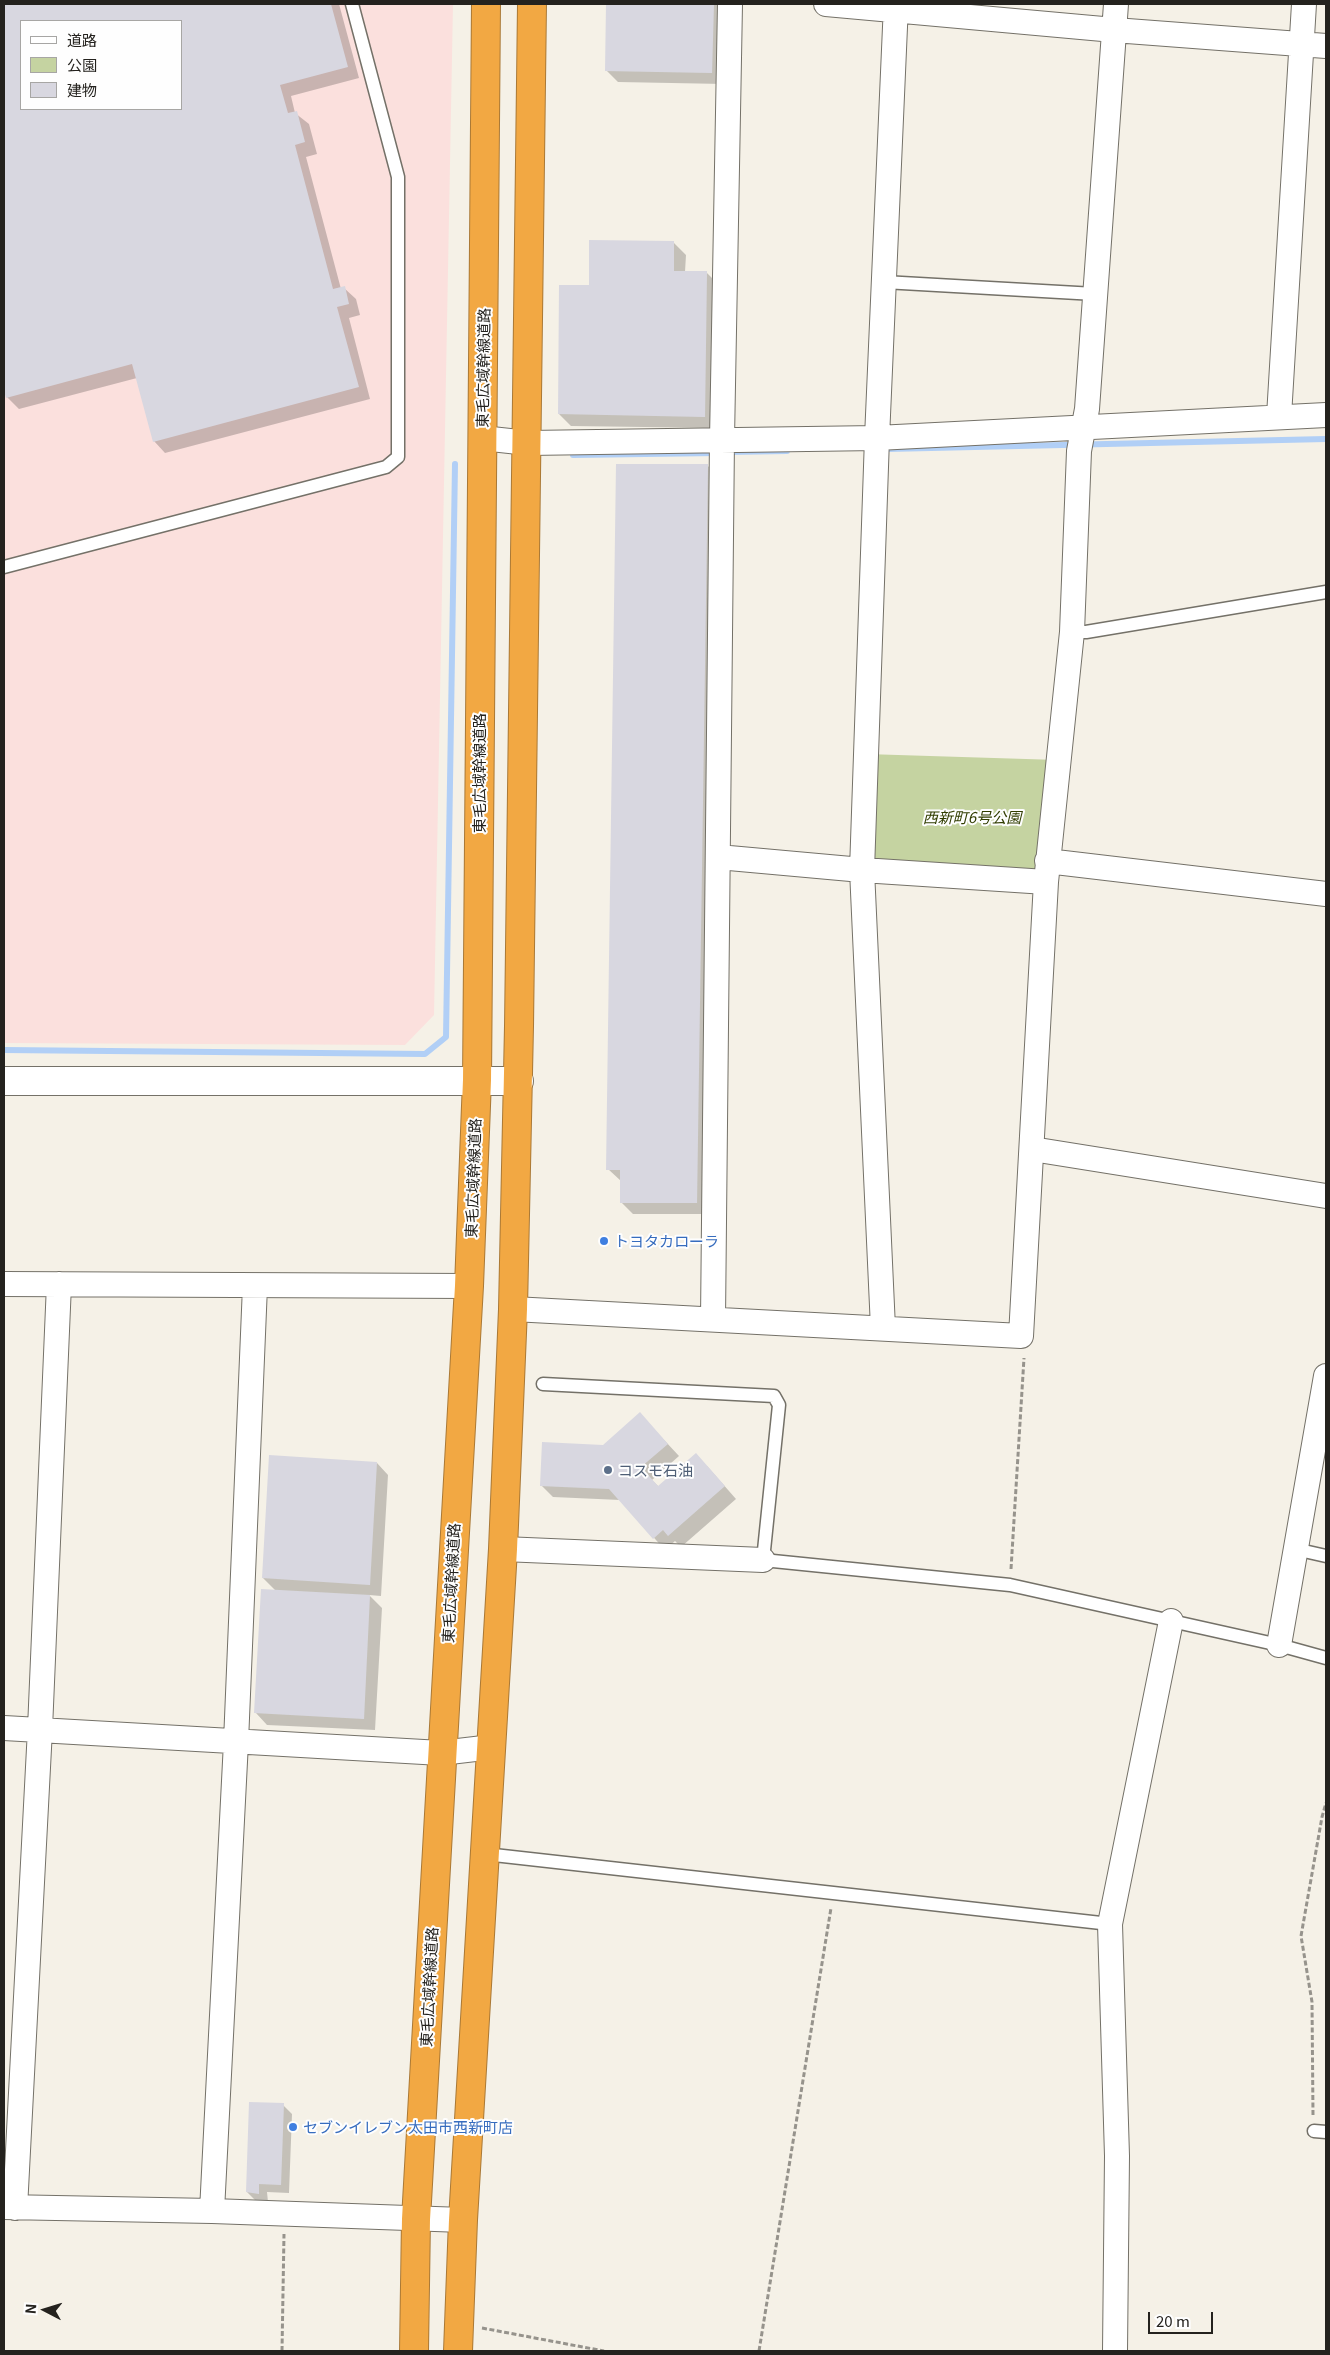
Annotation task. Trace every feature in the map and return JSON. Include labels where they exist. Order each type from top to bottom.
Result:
[{"type":"highway","name":"東毛広域幹線道路","points":[[414,2351],[416,2219],[469,1286],[477,1080],[486,4]]},
{"type":"highway","points":[[458,2351],[463,2220],[503,1549],[513,1308],[528,443],[532,4]]},
{"type":"street","points":[[713,1319],[722,439],[730,4]]},
{"type":"street","points":[[826,4],[896,6],[1114,30],[1326,46]]},
{"type":"street","points":[[513,1308],[1021,1336],[1046,871],[1072,632],[1079,451],[1086,409],[1116,4]]},
{"type":"street","points":[[1279,416],[1304,4]]},
{"type":"street","points":[[883,1328],[862,870],[877,438],[896,6]]},
{"type":"street","points":[[482,438],[528,443],[877,438],[1326,414]]},
{"type":"street","points":[[718,857],[862,870],[1046,871],[1326,894]]},
{"type":"street","points":[[4,1081],[518,1081]]},
{"type":"street","points":[[1032,1148],[1326,1196]]},
{"type":"street","points":[[4,1284],[469,1286]]},
{"type":"street","points":[[59,1284],[40,1729],[10,2208],[212,2211],[463,2220]]},
{"type":"street","points":[[212,2211],[236,1742],[255,1286]]},
{"type":"street","points":[[1279,1645],[1326,1376]]},
{"type":"street","points":[[503,1549],[763,1560]]},
{"type":"street","points":[[1115,2351],[1117,2156],[1110,1924],[1171,1621]]},
{"type":"street","points":[[4,1728],[441,1753],[492,1747]]},
{"type":"lane","points":[[4,567],[386,468],[398,457],[398,177],[352,4]]},
{"type":"lane","points":[[884,282],[1095,294]]},
{"type":"lane","points":[[1072,632],[1086,632],[1326,592]]},
{"type":"lane","points":[[543,1384],[774,1396],[779,1405],[763,1560],[1010,1585],[1279,1645],[1326,1658]]},
{"type":"lane","points":[[1295,1549],[1326,1556]]},
{"type":"lane","points":[[485,1854],[1110,1924]]},
{"type":"path","points":[[1010,1585],[1024,1356],[1021,1336]]},
{"type":"path","points":[[1320,2131],[1312,2002],[1301,1936],[1326,1802]]},
{"type":"path","points":[[759,2351],[833,1893]]},
{"type":"path","points":[[282,2351],[284,2214]]},
{"type":"path","points":[[459,2324],[604,2351]]},
{"type":"shaded area","points":[[4,4],[453,4],[434,1015],[405,1045],[4,1043]]},
{"type":"green space","name":"西新町6号公園","points":[[866,754],[1058,760],[1046,882],[862,870]]},
{"type":"building","points":[[4,4],[331,4],[348,67],[280,85],[288,113],[297,111],[305,142],[295,145],[333,289],[345,286],[349,304],[337,307],[359,387],[153,442],[132,364],[6,398],[4,391]]},
{"type":"building","points":[[606,4],[714,4],[712,73],[605,71]]},
{"type":"building","points":[[589,240],[674,241],[674,271],[707,271],[705,417],[558,414],[559,285],[589,285]]},
{"type":"building","points":[[616,464],[708,464],[697,1203],[620,1203],[620,1170],[606,1170]]},
{"type":"building","points":[[640,1412],[668,1444],[641,1467],[658,1486],[696,1453],[725,1486],[668,1536],[663,1530],[653,1539],[609,1489],[540,1486],[542,1442],[603,1445]]},
{"type":"building","points":[[269,1455],[377,1462],[370,1585],[262,1578]]},
{"type":"building","points":[[261,1589],[370,1595],[364,1719],[254,1713]]},
{"type":"building","points":[[249,2102],[284,2103],[281,2185],[259,2184],[259,2194],[246,2192]]},
{"type":"waterway","points":[[887,449],[1326,439]]},
{"type":"waterway","points":[[727,452],[787,451]]},
{"type":"waterway","points":[[573,455],[717,453]]},
{"type":"waterway","points":[[4,1050],[425,1054],[446,1037],[455,464]]},
{"type":"place","name":"トヨタカローラ","points":[[604,1241]]},
{"type":"place","name":"コスモ石油","points":[[608,1470]]},
{"type":"place","name":"セブンイレブン太田市西新町店","points":[[293,2127]]}]
